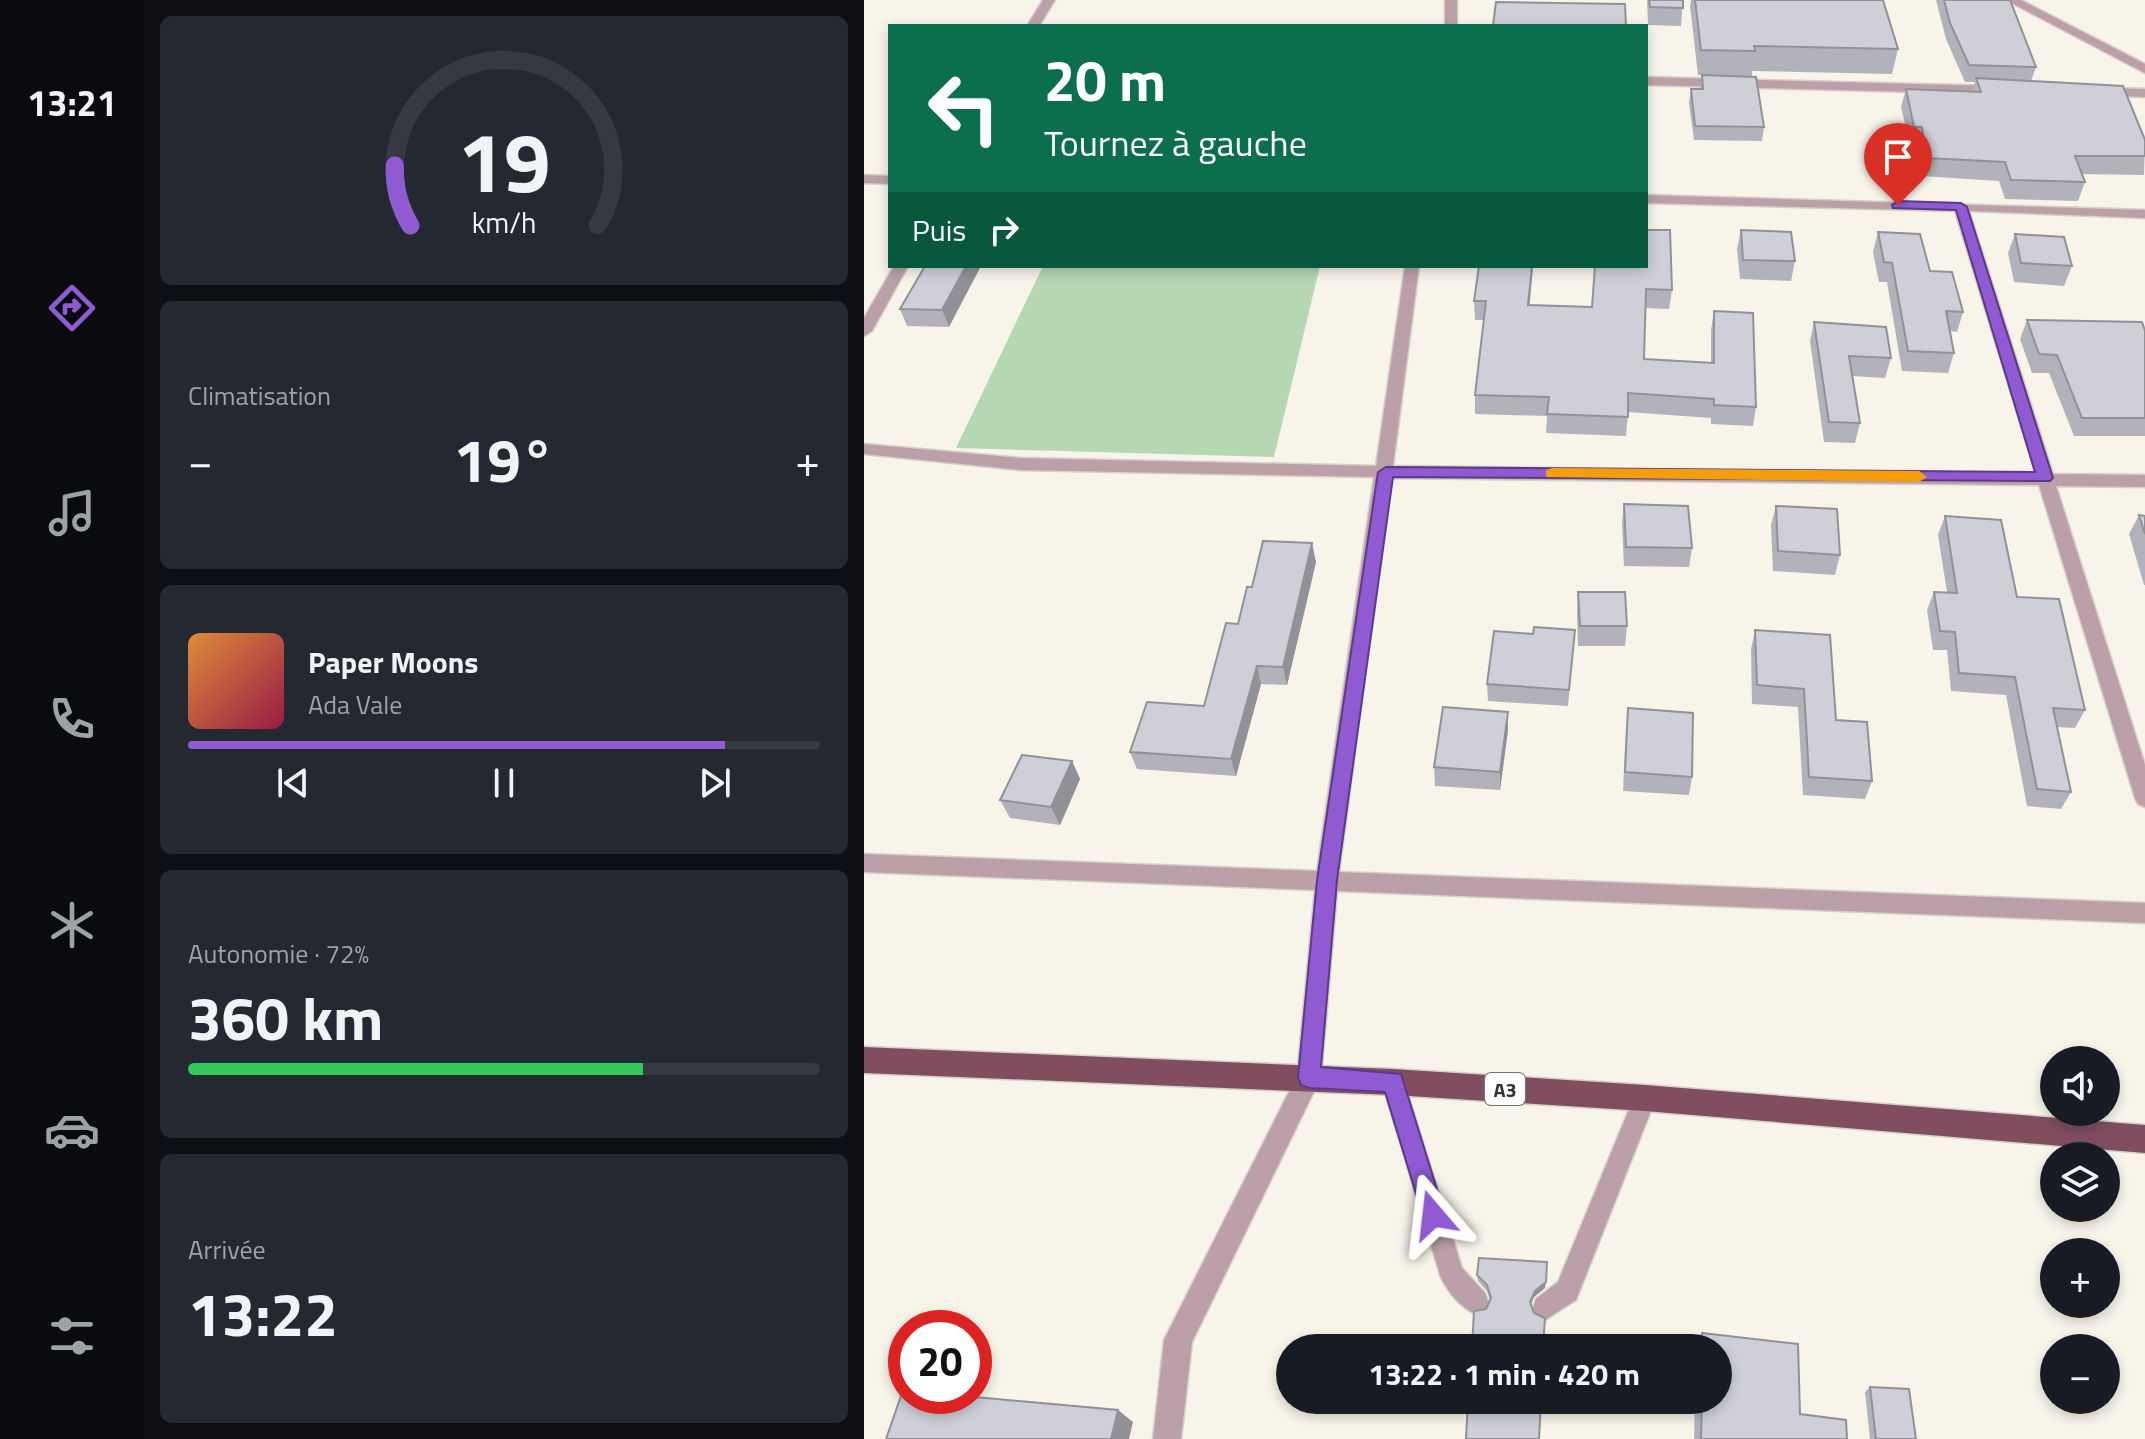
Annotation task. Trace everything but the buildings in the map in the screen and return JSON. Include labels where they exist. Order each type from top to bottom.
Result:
[{"type":"highway","name":"A3","points":[[864,1060],[1393,1082],[1645,1098],[2145,1139]]},
{"type":"street","points":[[1034,24],[1049,0]]},
{"type":"street","points":[[1451,0],[1451,24]]},
{"type":"street","points":[[2012,0],[2145,69]]},
{"type":"street","points":[[1648,81],[2005,90]]},
{"type":"street","points":[[2083,92],[2145,93]]},
{"type":"street","points":[[864,179],[888,180]]},
{"type":"street","points":[[1648,199],[2145,214]]},
{"type":"street","points":[[1961,207],[2145,798]]},
{"type":"street","points":[[864,331],[900,268]]},
{"type":"street","points":[[1167,1439],[1178,1340],[1309,1077],[1327,880],[1386,472],[1412,268]]},
{"type":"street","points":[[864,449],[1020,464],[1386,472],[2145,481]]},
{"type":"street","points":[[864,863],[2145,913]]},
{"type":"lane","points":[[1393,1082],[1452,1275],[1476,1302]]},
{"type":"lane","points":[[1545,1308],[1567,1291],[1645,1098]]},
{"type":"green space","points":[[1042,268],[1320,268],[1274,457],[956,448]]},
{"type":"slow traffic","points":[[1552,474],[1919,477]]},
{"type":"route","points":[[1433,1215],[1393,1082],[1309,1077],[1327,880],[1386,472],[2045,478],[1961,207],[1898,205]]}]
